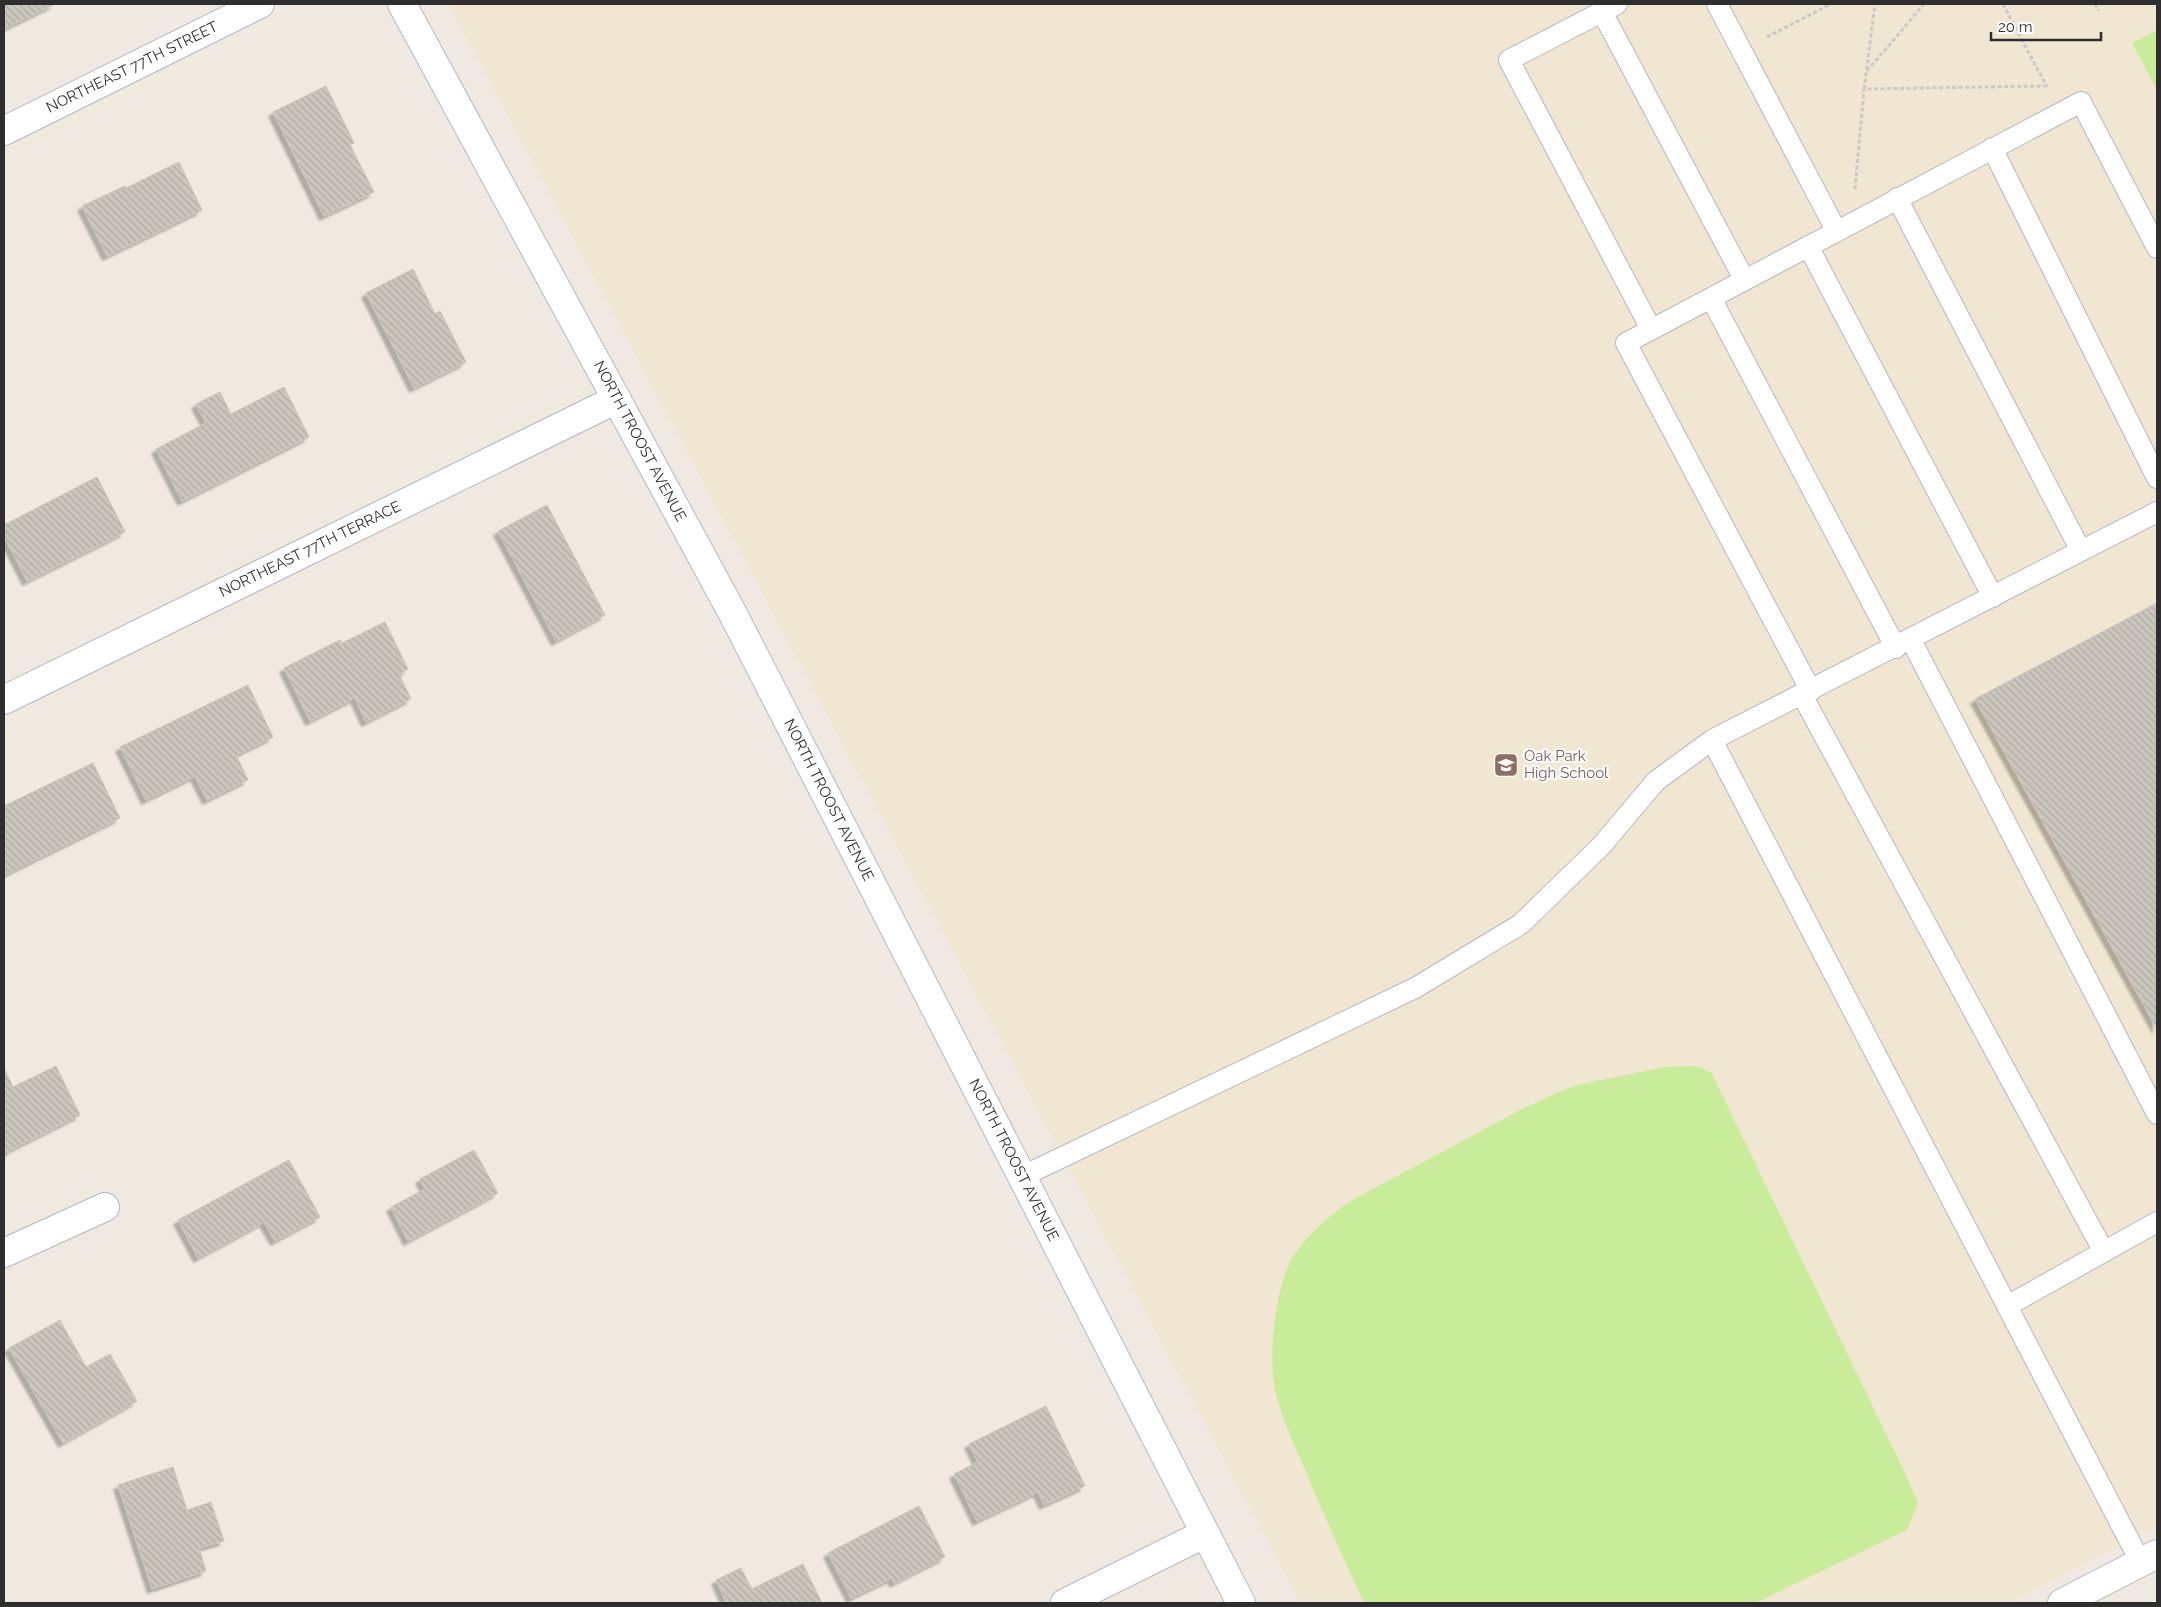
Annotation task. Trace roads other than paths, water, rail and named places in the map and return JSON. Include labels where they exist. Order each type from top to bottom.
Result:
[{"type":"street","name":"NORTHEAST 77TH STREET","points":[[4,131],[260,4]]},
{"type":"street","name":"NORTH TROOST AVENUE","points":[[402,4],[733,614],[1241,1603]]},
{"type":"street","name":"NORTHEAST 77TH TERRACE","points":[[4,700],[617,399]]},
{"type":"street","points":[[4,1253],[105,1207]]},
{"type":"street","points":[[1064,1603],[1204,1534]]},
{"type":"street","points":[[2062,1603],[2149,1558]]},
{"type":"lane","points":[[1717,4],[1836,230]]},
{"type":"lane","points":[[1651,329],[1509,60],[1610,8],[1744,279]]},
{"type":"lane","points":[[2104,1252],[1806,693],[1626,343],[1836,230],[2081,102],[2157,248]]},
{"type":"lane","points":[[1992,148],[2157,478]]},
{"type":"lane","points":[[1897,198],[2081,551]]},
{"type":"lane","points":[[1808,246],[1993,597]]},
{"type":"lane","points":[[1711,298],[1903,644],[2157,1114]]},
{"type":"lane","points":[[1023,1176],[1415,988],[1521,924],[1602,845],[1656,781],[1712,740],[1903,644],[2157,512]]},
{"type":"lane","points":[[1712,740],[2007,1306],[2149,1558]]},
{"type":"lane","points":[[2007,1306],[2157,1222]]},
{"type":"place","name":"Oak Park High School","points":[[1506,765]]}]
